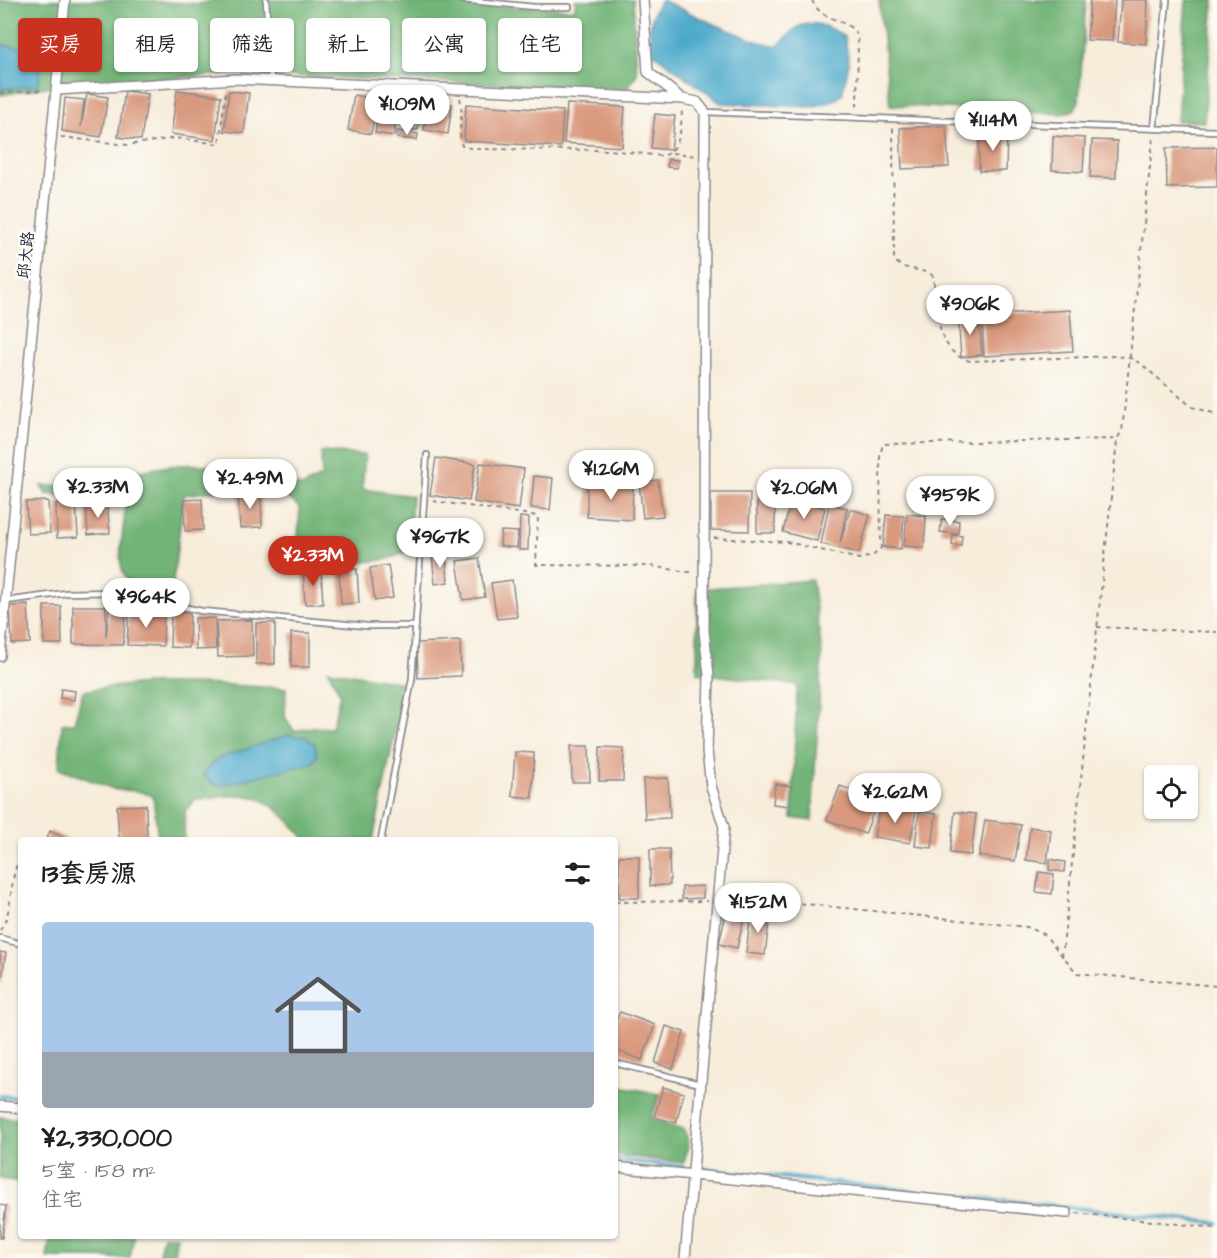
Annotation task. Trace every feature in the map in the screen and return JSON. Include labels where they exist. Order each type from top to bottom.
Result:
[{"type":"street","name":"邱大路","points":[[0,656],[65,0]]},
{"type":"street","points":[[644,0],[648,72],[683,99]]},
{"type":"street","points":[[57,90],[228,80],[271,81],[683,99],[697,102],[705,112],[704,631],[709,675],[707,751],[711,786],[724,827],[685,1258]]},
{"type":"street","points":[[0,1106],[18,1108]]},
{"type":"street","points":[[618,1167],[1067,1213]]},
{"type":"lane","points":[[266,0],[271,81]]},
{"type":"lane","points":[[462,0],[534,7],[569,7]]},
{"type":"lane","points":[[1154,129],[1167,0]]},
{"type":"lane","points":[[705,112],[1217,132]]},
{"type":"lane","points":[[382,837],[412,679],[427,455]]},
{"type":"lane","points":[[6,602],[66,593],[112,592],[202,611],[367,626],[416,626]]},
{"type":"lane","points":[[0,938],[18,943]]},
{"type":"lane","points":[[618,1064],[701,1084]]},
{"type":"path","points":[[813,0],[816,10],[831,19],[846,23],[854,28],[858,36],[857,118]]},
{"type":"path","points":[[52,136],[128,145],[176,138],[219,144],[228,80]]},
{"type":"path","points":[[458,89],[461,104],[458,132],[462,146],[474,149],[608,150],[663,156],[672,153],[705,157]]},
{"type":"path","points":[[0,93],[57,90]]},
{"type":"path","points":[[672,153],[681,131],[683,99]]},
{"type":"path","points":[[893,119],[894,259],[901,266],[926,270],[933,276],[941,332],[945,343],[957,358],[970,361],[1116,356],[1130,358],[1192,407],[1217,414]]},
{"type":"path","points":[[1062,957],[1117,439],[1122,431],[1154,129]]},
{"type":"path","points":[[704,537],[787,542],[859,559],[873,556],[881,548],[880,455],[883,444],[1117,439]]},
{"type":"path","points":[[424,500],[538,516],[536,565],[650,566],[704,574]]},
{"type":"path","points":[[1097,627],[1217,632]]},
{"type":"path","points":[[0,930],[5,923],[13,875],[18,865]]},
{"type":"path","points":[[618,902],[717,898],[1027,927],[1044,934],[1077,973],[1217,986]]},
{"type":"path","points":[[1067,1213],[1217,1228]]},
{"type":"green space","points":[[0,0],[134,0],[200,4],[214,0],[347,0],[575,9],[575,0],[633,0],[637,74],[627,89],[232,74],[46,87],[0,95]]},
{"type":"green space","points":[[879,0],[1086,0],[1079,101],[1074,110],[1061,114],[890,105]]},
{"type":"green space","points":[[1186,0],[1214,0],[1204,122],[1177,121]]},
{"type":"green space","points":[[321,452],[365,455],[362,489],[412,496],[409,549],[387,559],[373,561],[301,560],[297,550],[300,508],[282,493],[248,486],[184,495],[171,597],[149,592],[134,585],[125,576],[120,552],[126,500],[46,494],[41,486],[76,484],[162,467],[195,465],[241,471],[302,487],[322,476]]},
{"type":"green space","points":[[812,580],[822,653],[812,821],[792,818],[797,685],[697,673],[697,589]]},
{"type":"green space","points":[[328,670],[405,683],[374,837],[303,837],[280,812],[269,804],[247,796],[233,796],[195,800],[185,811],[184,837],[158,837],[153,796],[138,791],[116,790],[59,768],[62,724],[74,723],[83,691],[159,684],[286,688],[285,717],[294,731],[313,727],[332,728],[340,694]]},
{"type":"green space","points":[[618,1086],[660,1094],[651,1119],[684,1129],[689,1143],[684,1163],[618,1155]]},
{"type":"green space","points":[[0,1117],[18,1119],[18,1182],[0,1179]]},
{"type":"green space","points":[[50,1239],[133,1239],[130,1258],[47,1258]]},
{"type":"green space","points":[[162,1239],[176,1239],[173,1258],[158,1258]]},
{"type":"water","points":[[662,0],[756,41],[777,46],[801,25],[815,24],[834,30],[845,37],[849,63],[842,95],[831,102],[810,107],[721,103],[653,53],[650,25],[654,11]]},
{"type":"water","points":[[0,45],[18,47],[18,72],[40,72],[38,85],[0,90]]},
{"type":"water","points":[[288,735],[305,737],[315,744],[317,757],[312,763],[223,785],[215,785],[203,775],[217,759]]},
{"type":"building","points":[[1090,0],[1115,0],[1112,41],[1087,40]]},
{"type":"building","points":[[1121,0],[1148,0],[1146,44],[1118,42]]},
{"type":"building","points":[[177,90],[221,96],[215,140],[171,134]]},
{"type":"building","points":[[125,91],[148,94],[141,140],[118,137]]},
{"type":"building","points":[[229,91],[249,93],[244,133],[224,131]]},
{"type":"building","points":[[87,94],[108,97],[101,137],[62,131],[65,98],[84,100],[81,127]]},
{"type":"building","points":[[354,95],[377,99],[371,134],[348,130]]},
{"type":"building","points":[[380,98],[399,100],[394,136],[375,133]]},
{"type":"building","points":[[428,100],[452,104],[448,134],[424,130]]},
{"type":"building","points":[[466,104],[563,111],[561,147],[464,141]]},
{"type":"building","points":[[567,104],[625,107],[622,147],[564,143]]},
{"type":"building","points":[[655,114],[675,116],[671,150],[651,148]]},
{"type":"building","points":[[413,116],[420,117],[418,130],[411,130]]},
{"type":"building","points":[[946,126],[949,167],[902,169],[900,128]]},
{"type":"building","points":[[397,131],[418,134],[417,140],[397,138]]},
{"type":"building","points":[[979,133],[1007,133],[1006,171],[979,171]]},
{"type":"building","points":[[1053,136],[1085,138],[1083,172],[1052,170]]},
{"type":"building","points":[[1092,140],[1117,141],[1116,178],[1090,177]]},
{"type":"building","points":[[1217,147],[1217,187],[1167,188],[1166,148]]},
{"type":"building","points":[[668,159],[678,160],[677,168],[667,167]]},
{"type":"building","points":[[1070,310],[1073,351],[984,356],[982,315]]},
{"type":"building","points":[[979,315],[982,355],[961,357],[958,316]]},
{"type":"building","points":[[436,458],[475,464],[469,501],[430,495]]},
{"type":"building","points":[[480,463],[524,469],[519,509],[474,502]]},
{"type":"building","points":[[534,476],[553,478],[550,510],[531,508]]},
{"type":"building","points":[[658,480],[663,516],[643,518],[639,482]]},
{"type":"building","points":[[606,481],[633,482],[632,520],[587,517],[587,485],[606,485]]},
{"type":"building","points":[[261,493],[262,527],[240,528],[238,494]]},
{"type":"building","points":[[711,493],[750,493],[749,531],[711,530]]},
{"type":"building","points":[[757,496],[775,496],[775,533],[757,533]]},
{"type":"building","points":[[202,499],[203,530],[185,531],[184,500]]},
{"type":"building","points":[[791,499],[825,508],[817,541],[783,532]]},
{"type":"building","points":[[48,501],[50,533],[28,534],[26,502]]},
{"type":"building","points":[[76,503],[78,537],[57,538],[56,504]]},
{"type":"building","points":[[107,503],[110,533],[88,535],[86,504]]},
{"type":"building","points":[[829,504],[847,508],[840,543],[850,509],[870,515],[859,553],[821,544]]},
{"type":"building","points":[[907,514],[926,516],[924,548],[904,546]]},
{"type":"building","points":[[886,515],[904,516],[901,549],[883,547]]},
{"type":"building","points":[[520,517],[529,518],[528,550],[519,550]]},
{"type":"building","points":[[942,519],[959,521],[958,534],[940,532]]},
{"type":"building","points":[[501,531],[518,532],[517,548],[500,546]]},
{"type":"building","points":[[953,535],[962,536],[961,546],[952,545]]},
{"type":"building","points":[[446,555],[448,582],[435,584],[432,556]]},
{"type":"building","points":[[479,558],[485,597],[463,600],[457,561]]},
{"type":"building","points":[[388,565],[393,598],[375,601],[370,568]]},
{"type":"building","points":[[321,569],[323,604],[305,604],[303,570]]},
{"type":"building","points":[[357,569],[359,603],[341,604],[339,570]]},
{"type":"building","points":[[512,580],[517,617],[497,619],[491,583]]},
{"type":"building","points":[[28,605],[30,643],[12,644],[10,606]]},
{"type":"building","points":[[44,606],[61,606],[62,644],[44,644]]},
{"type":"building","points":[[73,606],[106,606],[106,637],[109,608],[126,609],[123,645],[73,644]]},
{"type":"building","points":[[129,611],[164,612],[163,646],[127,645]]},
{"type":"building","points":[[171,612],[190,613],[189,648],[170,647]]},
{"type":"building","points":[[195,618],[215,618],[216,649],[196,650]]},
{"type":"building","points":[[252,620],[253,656],[218,657],[216,621]]},
{"type":"building","points":[[256,623],[275,623],[275,664],[256,664]]},
{"type":"building","points":[[291,633],[310,633],[310,667],[291,667]]},
{"type":"building","points":[[460,641],[461,676],[418,678],[417,643]]},
{"type":"building","points":[[61,689],[75,691],[74,700],[60,698]]},
{"type":"building","points":[[571,746],[589,746],[590,782],[572,782]]},
{"type":"building","points":[[600,747],[624,748],[623,781],[599,781]]},
{"type":"building","points":[[515,752],[534,753],[532,798],[512,796]]},
{"type":"building","points":[[668,778],[670,818],[645,819],[643,779]]},
{"type":"building","points":[[775,784],[791,786],[789,806],[773,804]]},
{"type":"building","points":[[840,786],[878,800],[865,834],[827,820]]},
{"type":"building","points":[[880,804],[916,811],[910,843],[874,837]]},
{"type":"building","points":[[146,805],[147,837],[119,837],[117,806]]},
{"type":"building","points":[[919,812],[936,814],[932,848],[915,846]]},
{"type":"building","points":[[955,812],[976,814],[971,855],[950,853]]},
{"type":"building","points":[[985,820],[1021,825],[1015,861],[979,856]]},
{"type":"building","points":[[1030,827],[1051,830],[1047,863],[1026,860]]},
{"type":"building","points":[[50,831],[63,837],[47,837]]},
{"type":"building","points":[[650,849],[669,849],[670,885],[650,886]]},
{"type":"building","points":[[619,856],[639,856],[639,898],[619,898]]},
{"type":"building","points":[[1050,859],[1065,862],[1064,872],[1049,870]]},
{"type":"building","points":[[1039,872],[1054,874],[1052,894],[1036,892]]},
{"type":"building","points":[[703,886],[703,898],[682,899],[682,887]]},
{"type":"building","points":[[728,905],[746,909],[737,948],[719,944]]},
{"type":"building","points":[[751,912],[770,914],[765,955],[746,953]]},
{"type":"building","points":[[0,952],[6,953],[1,983],[0,983]]},
{"type":"building","points":[[620,1012],[655,1025],[642,1060],[618,1051]]},
{"type":"building","points":[[666,1026],[684,1032],[673,1069],[655,1063]]},
{"type":"building","points":[[663,1087],[684,1093],[676,1123],[654,1117]]},
{"type":"building","points":[[0,1205],[6,1206],[2,1238],[0,1238]]},
{"type":"waterway","points":[[0,1096],[18,1098]]},
{"type":"waterway","points":[[618,1160],[684,1167]]},
{"type":"waterway","points":[[704,1169],[1217,1223]]}]
